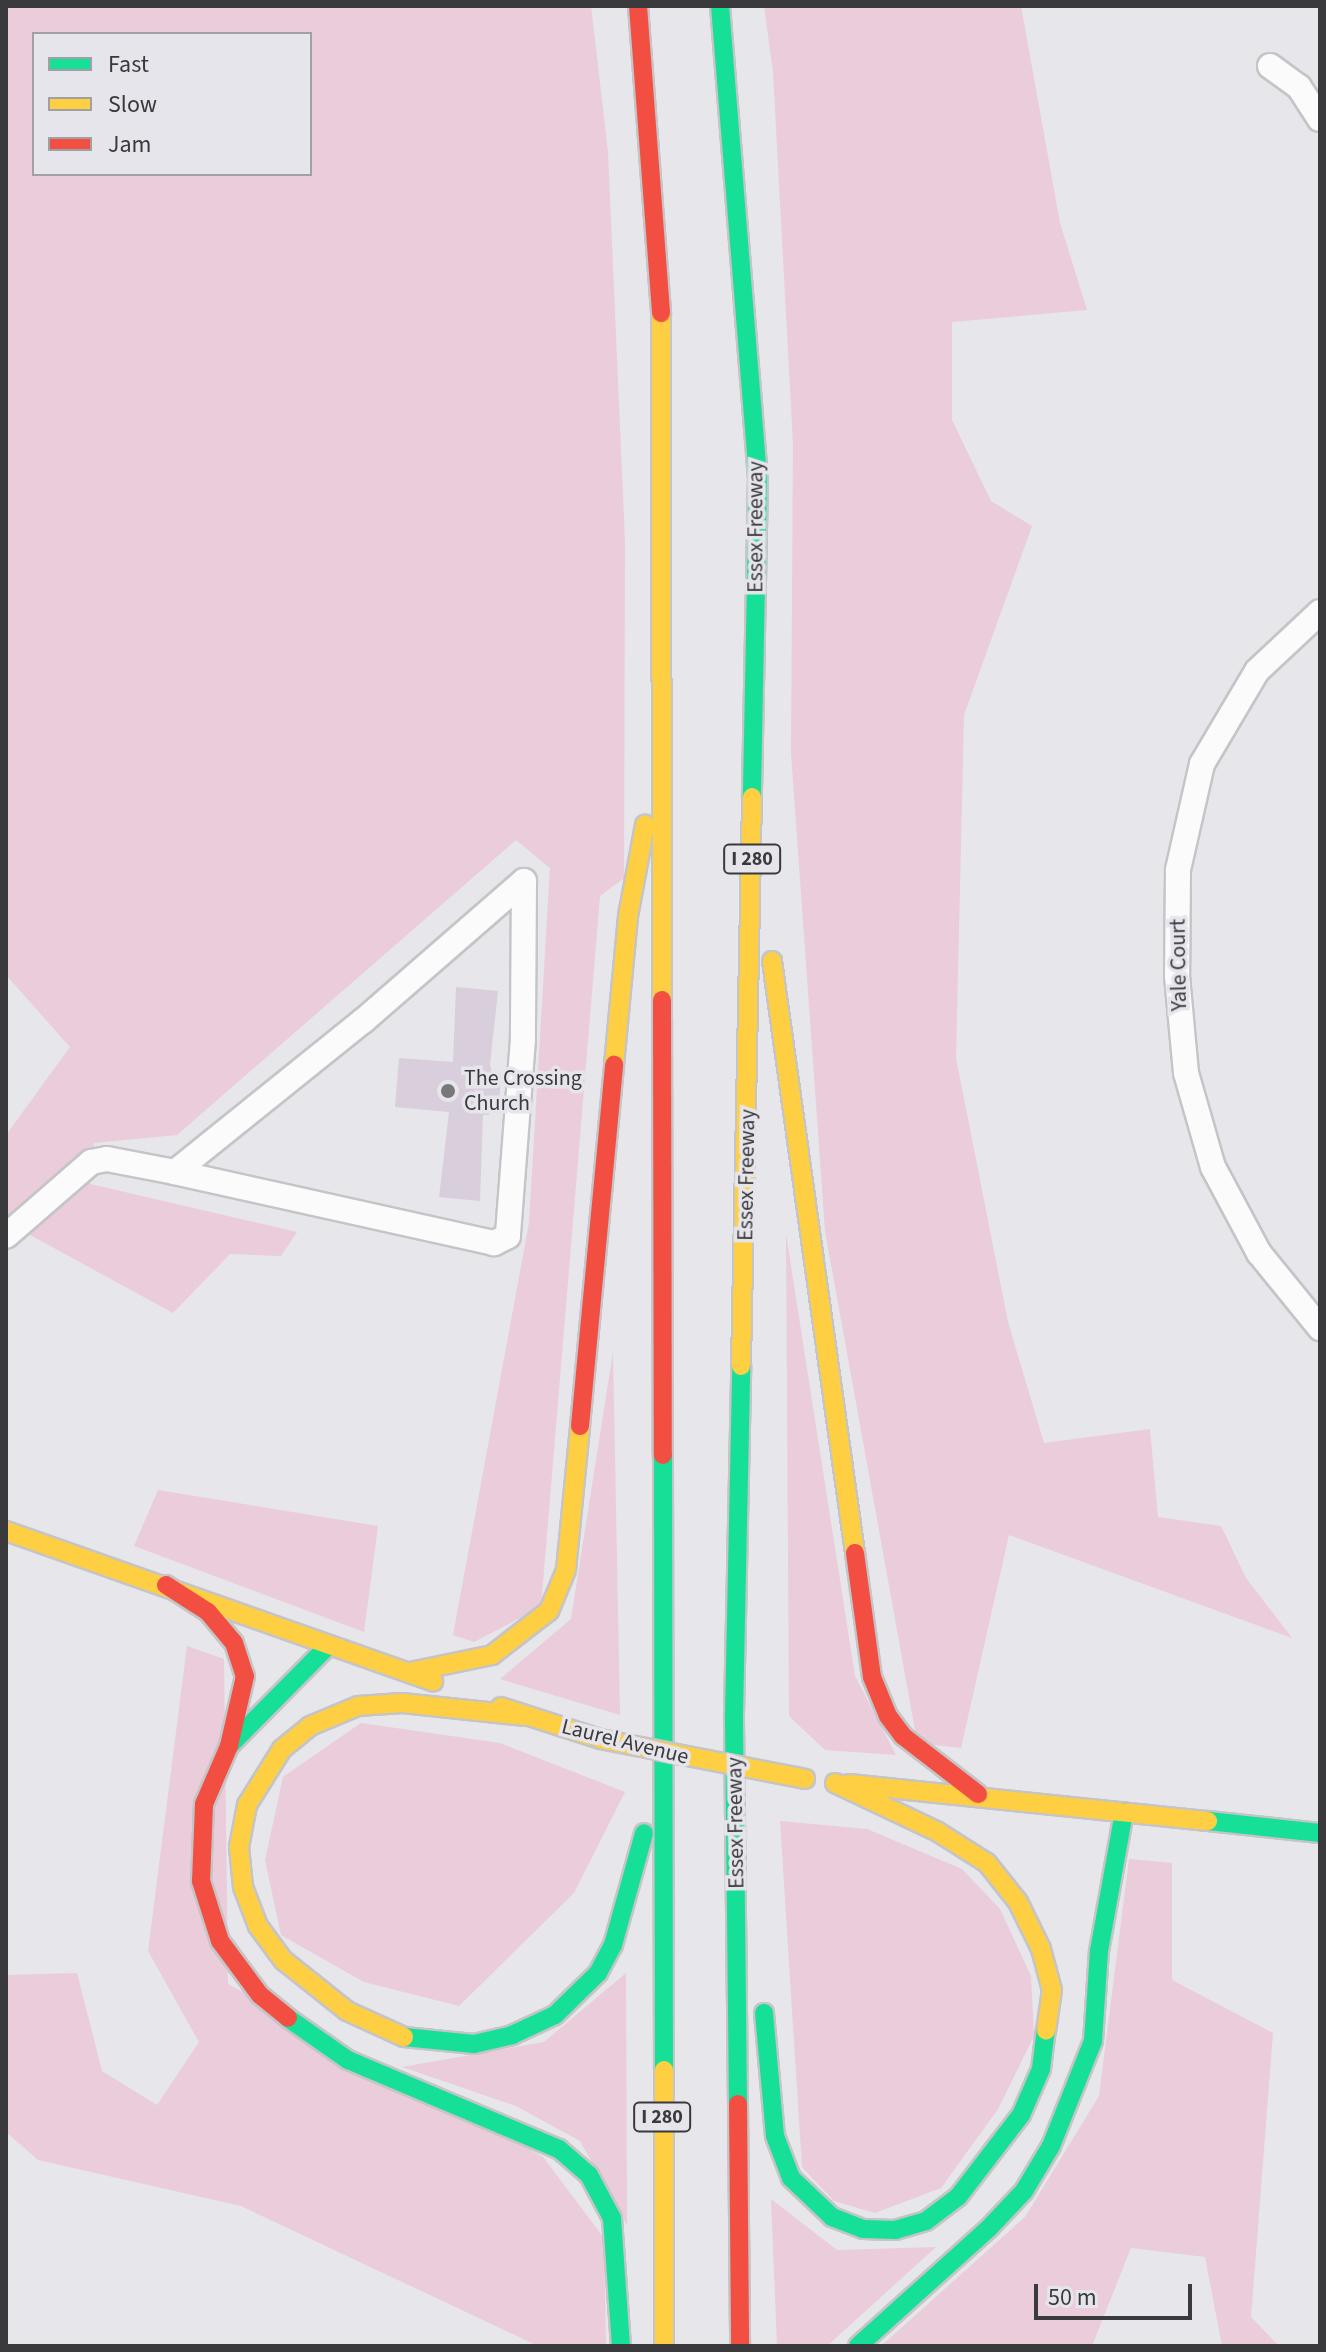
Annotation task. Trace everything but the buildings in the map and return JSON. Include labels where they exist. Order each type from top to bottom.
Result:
[{"type":"main road","name":"I 280","points":[[638,6],[661,301],[665,713],[661,1658],[664,2346]]},
{"type":"main road","name":"Essex Freeway","points":[[720,6],[758,478],[736,1600],[734,2125],[740,2346]]},
{"type":"main road","points":[[410,1672],[492,1655],[528,1632],[549,1611],[566,1570],[628,916],[665,713]]},
{"type":"main road","points":[[753,822],[872,1677],[888,1716],[903,1736],[978,1794]]},
{"type":"main road","name":"Laurel Avenue","points":[[7,1536],[166,1585],[525,1716],[600,1739],[835,1783],[978,1794],[1320,1833]]},
{"type":"main road","points":[[166,1585],[208,1612],[241,1659],[245,1684],[229,1746],[204,1804],[198,1857],[220,1941],[260,1995],[314,2039],[348,2060],[559,2149],[589,2175],[612,2218],[621,2346]]},
{"type":"main road","points":[[736,1600],[755,1820]]},
{"type":"main road","points":[[229,1746],[328,1646]]},
{"type":"main road","points":[[525,1716],[402,1703],[358,1706],[295,1736],[256,1784],[239,1847],[243,1887],[258,1926],[299,1976],[347,2011],[427,2043],[490,2043],[555,2015],[598,1973],[613,1945],[643,1842],[661,1658]]},
{"type":"main road","points":[[763,1990],[775,2136],[791,2178],[832,2217],[863,2229],[895,2230],[926,2221],[958,2197],[1021,2115],[1041,2069],[1050,2032],[1052,1990],[1041,1949],[1018,1902],[987,1863],[938,1832],[835,1783]]},
{"type":"main road","points":[[858,2346],[989,2228],[1024,2191],[1051,2146],[1093,2041],[1099,1951],[1124,1812]]},
{"type":"street","points":[[1270,66],[1299,87],[1320,119]]},
{"type":"street","name":"Yale Court","points":[[1320,612],[1257,671],[1202,764],[1179,858],[1177,976],[1186,1073],[1213,1167],[1259,1253],[1320,1328]]},
{"type":"street","points":[[6,1236],[91,1162],[107,1159],[494,1243],[508,1236],[523,1039],[524,881],[363,1021],[175,1172]]},
{"type":"shaded area","points":[[6,6],[591,6],[608,152],[625,542],[624,878],[600,896],[541,1607],[474,1642],[453,1635],[529,1223],[550,868],[516,840],[177,1135],[94,1143],[90,1184],[297,1232],[281,1256],[230,1254],[173,1313],[10,1224],[6,1228],[6,1135],[70,1047],[6,975]]},
{"type":"shaded area","points":[[764,6],[1021,6],[1060,223],[1087,310],[952,322],[952,420],[991,501],[1032,526],[964,715],[956,1058],[1008,1322],[1044,1443],[1150,1429],[1158,1517],[1221,1526],[1246,1578],[1292,1638],[1009,1535],[961,1748],[934,1745],[915,1730],[825,1231],[791,753],[793,444],[773,72]]},
{"type":"shaded area","points":[[786,1234],[855,1676],[896,1755],[825,1750],[789,1716]]},
{"type":"shaded area","points":[[613,1352],[620,1715],[500,1679],[571,1619]]},
{"type":"shaded area","points":[[158,1490],[378,1526],[364,1632],[134,1546]]},
{"type":"shaded area","points":[[187,1646],[224,1659],[228,1984],[543,2157],[604,2238],[606,2346],[538,2346],[241,2206],[38,2160],[6,2132],[6,1975],[77,1973],[102,2071],[157,2105],[199,2042],[148,1951]]},
{"type":"shaded area","points":[[361,1723],[500,1743],[625,1792],[574,1893],[459,2006],[364,1982],[281,1935],[265,1860],[283,1777]]},
{"type":"shaded area","points":[[780,1821],[867,1829],[962,1869],[1000,1909],[1031,1976],[1034,2036],[998,2109],[941,2188],[875,2213],[834,2201],[802,2167]]},
{"type":"shaded area","points":[[1129,1859],[1172,1863],[1172,1980],[1273,2033],[1251,2317],[1279,2346],[1222,2346],[1205,2257],[1131,2248],[1092,2346],[881,2346],[1025,2217],[1099,2096]]},
{"type":"shaded area","points":[[626,1973],[627,2225],[580,2141],[516,2106],[402,2067],[544,2042]]},
{"type":"shaded area","points":[[771,2199],[837,2250],[936,2247],[827,2346],[777,2346]]},
{"type":"traffic: fast","points":[[720,6],[758,478],[752,797]]},
{"type":"traffic: fast","points":[[738,2104],[734,1714],[741,1366]]},
{"type":"traffic: fast","points":[[663,1455],[664,2070]]},
{"type":"traffic: fast","points":[[231,1744],[328,1646]]},
{"type":"traffic: fast","points":[[858,2346],[989,2228],[1024,2191],[1051,2146],[1093,2041],[1099,1951],[1124,1812]]},
{"type":"traffic: fast","points":[[1208,1821],[1320,1833]]},
{"type":"traffic: fast","points":[[404,2037],[474,2044],[512,2035],[555,2015],[598,1973],[613,1945],[644,1833]]},
{"type":"traffic: fast","points":[[764,2013],[775,2136],[791,2178],[832,2217],[863,2229],[895,2230],[926,2221],[958,2197],[1021,2115],[1041,2069],[1046,2031]]},
{"type":"traffic: fast","points":[[288,2018],[348,2060],[559,2149],[589,2175],[612,2218],[621,2346]]},
{"type":"traffic: slow","points":[[661,313],[662,1000]]},
{"type":"traffic: slow","points":[[741,1366],[752,797]]},
{"type":"traffic: slow","points":[[614,1065],[628,916],[645,825]]},
{"type":"traffic: slow","points":[[772,961],[855,1553]]},
{"type":"traffic: slow","points":[[410,1672],[492,1655],[549,1611],[566,1570],[580,1426]]},
{"type":"traffic: slow","points":[[6,1531],[433,1681]]},
{"type":"traffic: slow","points":[[404,2037],[347,2011],[283,1960],[258,1926],[243,1887],[239,1847],[247,1805],[282,1749],[310,1726],[358,1706],[402,1703],[525,1716]]},
{"type":"traffic: slow","points":[[501,1707],[600,1739]]},
{"type":"traffic: slow","points":[[600,1739],[805,1779]]},
{"type":"traffic: slow","points":[[835,1783],[938,1832],[987,1863],[1018,1902],[1041,1949],[1052,1990],[1046,2031]]},
{"type":"traffic: slow","points":[[849,1784],[1208,1821]]},
{"type":"traffic: slow","points":[[664,2070],[664,2346]]},
{"type":"traffic: jam","points":[[638,6],[661,313]]},
{"type":"traffic: jam","points":[[662,1000],[663,1455]]},
{"type":"traffic: jam","points":[[580,1426],[614,1065]]},
{"type":"traffic: jam","points":[[855,1553],[872,1677],[888,1716],[903,1736],[978,1794]]},
{"type":"traffic: jam","points":[[166,1585],[208,1612],[234,1643],[245,1676],[229,1746],[204,1804],[201,1881],[220,1941],[260,1995],[288,2018]]},
{"type":"traffic: jam","points":[[738,2104],[740,2346]]},
{"type":"place","name":"The Crossing Church","points":[[448,1091]]}]
